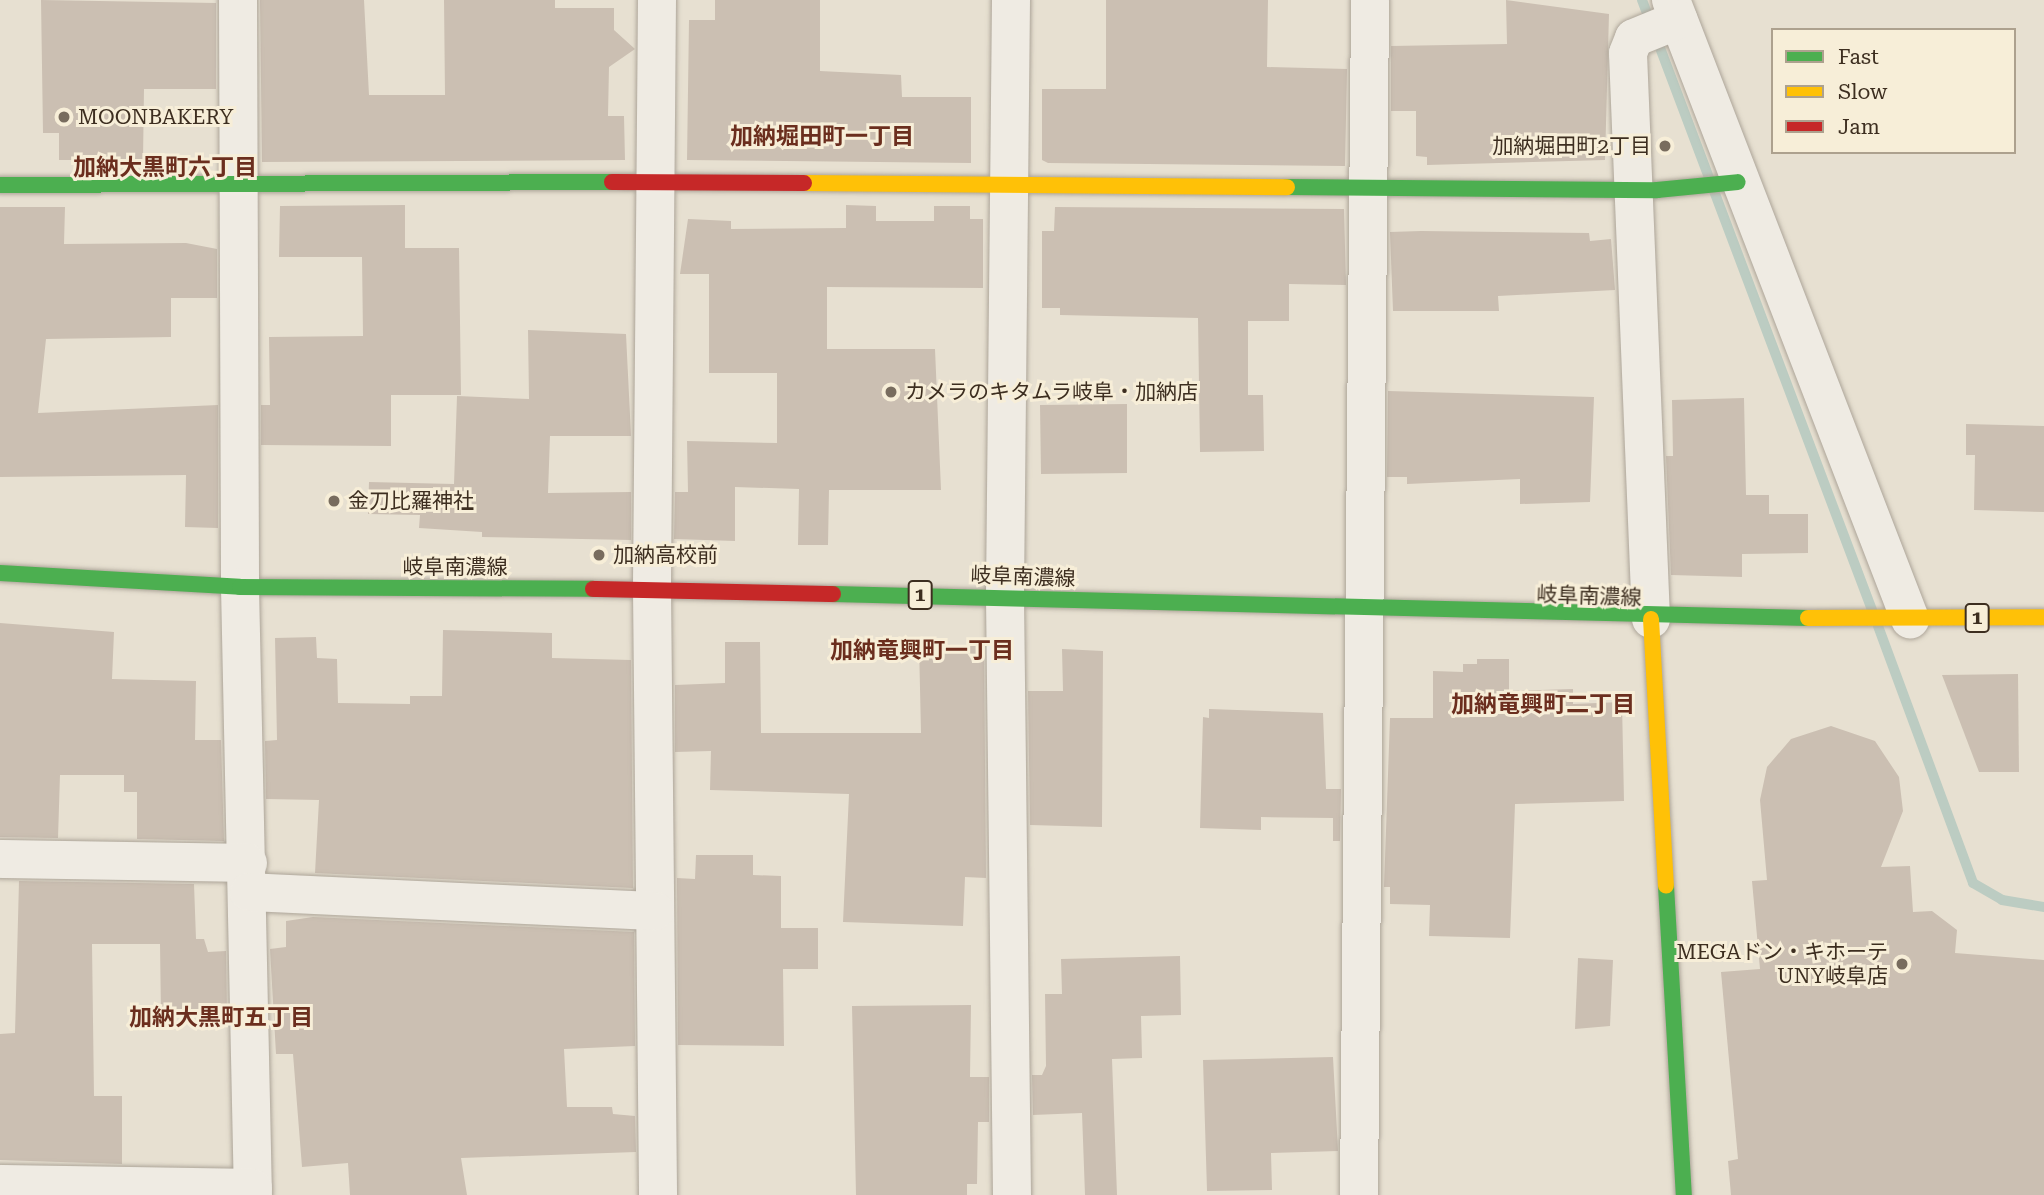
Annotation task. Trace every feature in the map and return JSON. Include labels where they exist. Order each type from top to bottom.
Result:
[{"type":"street","points":[[0,1184],[253,1191],[249,877],[240,587],[238,0]]},
{"type":"street","points":[[657,0],[652,589],[658,1195]]},
{"type":"street","points":[[1011,0],[1012,185],[1005,597],[1012,1195]]},
{"type":"street","points":[[1359,1195],[1363,610],[1372,185],[1370,0]]},
{"type":"street","points":[[1684,1195],[1651,618],[1645,569],[1639,190],[1628,53],[1661,21],[1732,184],[1910,619]]},
{"type":"street","points":[[0,185],[239,187],[656,182],[1372,185],[1639,190],[1690,189],[1732,184]]},
{"type":"street","name":"岐阜南濃線","points":[[0,573],[240,587],[652,589],[1005,597],[1651,618],[1839,621],[2044,617]]},
{"type":"street","points":[[0,859],[655,911]]},
{"type":"building","points":[[41,0],[216,3],[216,89],[144,89],[143,160],[59,160],[59,133],[43,133]]},
{"type":"building","points":[[260,0],[364,0],[369,95],[445,95],[444,0],[555,0],[555,8],[614,8],[614,30],[635,49],[609,67],[608,116],[624,116],[625,160],[262,162]]},
{"type":"building","points":[[715,0],[820,0],[820,71],[901,75],[902,97],[971,97],[971,163],[687,160],[689,20],[715,20]]},
{"type":"building","points":[[1106,0],[1268,0],[1267,67],[1347,69],[1345,166],[1048,163],[1042,160],[1042,89],[1106,89]]},
{"type":"building","points":[[1506,0],[1609,14],[1605,160],[1427,165],[1427,157],[1416,156],[1416,111],[1391,111],[1391,46],[1507,44]]},
{"type":"building","points":[[405,205],[405,248],[459,248],[461,395],[391,395],[391,446],[261,445],[261,405],[270,405],[269,337],[363,336],[362,257],[279,257],[280,206]]},
{"type":"building","points":[[846,205],[876,206],[876,221],[934,221],[934,206],[970,206],[970,219],[983,219],[983,288],[827,287],[827,349],[935,349],[941,490],[829,490],[828,545],[798,545],[799,489],[735,487],[735,541],[674,539],[675,492],[688,492],[687,441],[777,443],[777,373],[709,373],[709,274],[680,274],[688,219],[731,221],[731,229],[846,228]]},
{"type":"building","points":[[0,207],[65,207],[64,244],[186,243],[217,249],[217,298],[171,298],[171,337],[46,339],[38,413],[218,405],[218,528],[185,527],[186,475],[0,477]]},
{"type":"building","points":[[1055,207],[1344,209],[1346,285],[1289,284],[1289,321],[1248,321],[1248,395],[1263,395],[1264,451],[1200,452],[1198,318],[1060,315],[1060,308],[1042,308],[1042,231],[1054,231]]},
{"type":"building","points":[[1390,232],[1589,233],[1590,241],[1611,239],[1615,290],[1498,296],[1499,311],[1393,311]]},
{"type":"building","points":[[528,330],[626,334],[631,436],[550,436],[548,493],[631,492],[631,540],[482,537],[482,532],[419,528],[420,515],[368,514],[369,482],[454,484],[457,396],[529,399]]},
{"type":"building","points":[[1388,391],[1594,397],[1590,502],[1520,504],[1520,479],[1407,484],[1407,477],[1387,477]]},
{"type":"building","points":[[1744,398],[1746,495],[1769,495],[1769,514],[1808,514],[1808,553],[1742,554],[1742,577],[1671,575],[1666,456],[1673,456],[1672,400]]},
{"type":"building","points":[[1127,404],[1127,473],[1041,474],[1040,405]]},
{"type":"building","points":[[1966,424],[2044,426],[2044,512],[1974,510],[1975,455],[1966,455]]},
{"type":"building","points":[[0,623],[114,632],[112,679],[196,681],[195,740],[221,740],[224,841],[137,839],[137,792],[124,792],[124,775],[60,775],[58,838],[0,837]]},
{"type":"building","points":[[443,630],[552,633],[552,658],[631,660],[633,888],[315,873],[319,800],[266,799],[265,741],[277,740],[275,638],[316,637],[317,658],[337,659],[338,703],[410,704],[410,696],[442,696]]},
{"type":"building","points":[[725,642],[760,642],[761,733],[921,733],[919,644],[984,646],[986,878],[965,877],[963,926],[843,922],[849,794],[710,790],[711,751],[675,752],[675,685],[725,683]]},
{"type":"building","points":[[1062,649],[1103,651],[1102,827],[1030,825],[1028,691],[1063,691]]},
{"type":"building","points":[[1477,659],[1509,659],[1509,691],[1573,689],[1573,704],[1622,702],[1624,801],[1515,804],[1510,938],[1429,936],[1430,905],[1390,904],[1390,887],[1384,887],[1390,718],[1433,718],[1433,671],[1463,672],[1463,664],[1477,664]]},
{"type":"building","points":[[2018,674],[2019,772],[1979,772],[1942,675]]},
{"type":"building","points":[[1209,709],[1323,713],[1326,789],[1341,789],[1340,841],[1333,841],[1333,818],[1261,817],[1261,830],[1200,828],[1203,717],[1209,718]]},
{"type":"building","name":"MEGAドン・キホーテ UNY岐阜店","points":[[1831,726],[1875,741],[1899,777],[1903,811],[1881,867],[1910,866],[1913,912],[1932,911],[1957,930],[1955,953],[2044,960],[2044,1195],[1731,1195],[1728,1161],[1738,1159],[1721,972],[1760,969],[1752,881],[1767,880],[1760,800],[1767,767],[1791,739]]},
{"type":"building","points":[[696,855],[753,855],[753,875],[781,876],[781,928],[818,928],[818,969],[783,969],[784,1046],[678,1045],[677,878],[695,879]]},
{"type":"building","points":[[19,881],[194,884],[196,939],[204,939],[208,952],[226,951],[227,1014],[161,1016],[160,944],[92,944],[94,1096],[122,1096],[122,1164],[0,1160],[0,1034],[15,1033]]},
{"type":"building","points":[[313,917],[634,932],[635,1046],[564,1049],[567,1107],[612,1107],[613,1114],[635,1116],[636,1152],[461,1158],[467,1195],[350,1195],[348,1163],[302,1167],[293,1054],[276,1054],[270,949],[286,947],[286,921]]},
{"type":"building","points":[[1180,956],[1181,1015],[1141,1016],[1142,1058],[1112,1059],[1117,1195],[1085,1195],[1082,1113],[1033,1115],[1032,1075],[1042,1075],[1046,1066],[1045,994],[1062,994],[1061,959]]},
{"type":"building","points":[[1578,958],[1613,960],[1610,1026],[1575,1029]]},
{"type":"building","points":[[971,1005],[970,1077],[989,1077],[989,1122],[978,1122],[977,1184],[967,1184],[967,1195],[856,1195],[852,1006]]},
{"type":"building","points":[[1333,1057],[1338,1151],[1271,1153],[1272,1190],[1207,1191],[1203,1060]]},
{"type":"waterway","points":[[1642,0],[1872,610]]},
{"type":"waterway","points":[[1878,626],[1973,883],[2002,900],[2044,907]]},
{"type":"traffic: fast","points":[[0,185],[612,182]]},
{"type":"traffic: fast","points":[[1287,187],[1657,190],[1738,182]]},
{"type":"traffic: fast","points":[[0,573],[240,587],[593,589]]},
{"type":"traffic: fast","points":[[833,594],[1808,618]]},
{"type":"traffic: fast","points":[[1666,886],[1684,1195]]},
{"type":"traffic: slow","points":[[804,183],[1287,187]]},
{"type":"traffic: slow","points":[[1808,618],[2044,617]]},
{"type":"traffic: slow","points":[[1651,619],[1666,886]]},
{"type":"traffic: jam","points":[[612,182],[804,183]]},
{"type":"traffic: jam","points":[[593,589],[833,594]]},
{"type":"place","name":"MOONBAKERY","points":[[64,117]]},
{"type":"place","name":"加納堀田町2丁目","points":[[1665,146]]},
{"type":"place","name":"カメラのキタムラ岐阜・加納店","points":[[891,392]]},
{"type":"place","name":"金刀比羅神社","points":[[334,501]]},
{"type":"place","name":"加納高校前","points":[[599,555]]},
{"type":"place","name":"MEGAドン・キホーテ UNY岐阜店","points":[[1902,964]]},
{"type":"district","name":"加納堀田町一丁目","points":[[822,137]]},
{"type":"district","name":"加納大黒町六丁目","points":[[165,168]]},
{"type":"district","name":"加納竜興町一丁目","points":[[922,651]]},
{"type":"district","name":"加納竜興町二丁目","points":[[1543,705]]},
{"type":"district","name":"加納大黒町五丁目","points":[[221,1018]]}]
